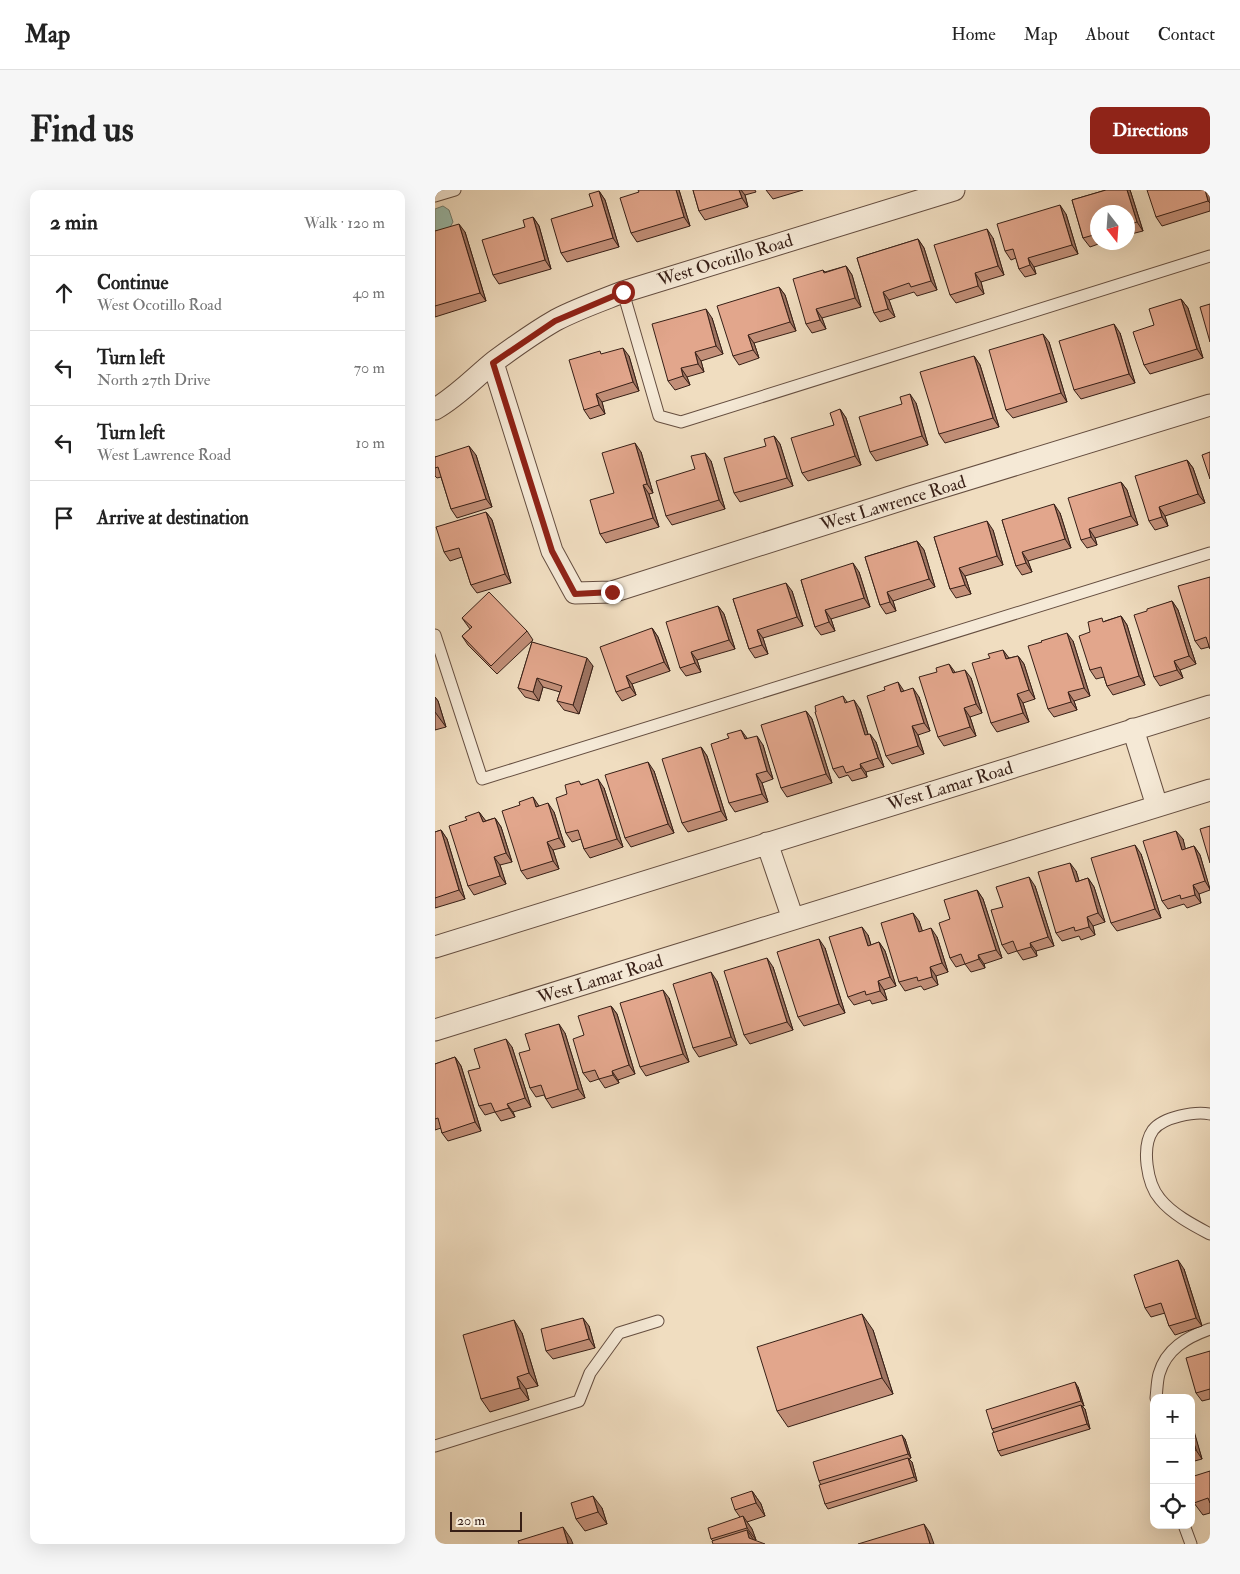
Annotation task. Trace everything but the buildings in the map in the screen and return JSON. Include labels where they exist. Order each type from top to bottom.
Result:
[{"type":"street","name":"West Ocotillo Road","points":[[435,409],[470,384],[493,363],[555,321],[623,292],[954,190]]},
{"type":"street","name":"West Lawrence Road","points":[[493,363],[552,551],[575,594],[612,592],[910,497],[1210,405]]},
{"type":"street","name":"West Lamar Road","points":[[435,947],[1210,706]]},
{"type":"street","points":[[1133,729],[1157,806]]},
{"type":"street","name":"West Lamar Road","points":[[435,1030],[1210,790]]},
{"type":"street","points":[[767,843],[793,919]]},
{"type":"lane","points":[[435,196],[455,190]]},
{"type":"lane","points":[[623,292],[659,416],[681,422],[1210,256]]},
{"type":"lane","points":[[435,635],[482,779],[1210,553]]},
{"type":"lane","points":[[1210,1114],[1183,1115],[1167,1121],[1153,1130],[1146,1149],[1148,1175],[1159,1199],[1176,1213],[1210,1234]]},
{"type":"lane","points":[[435,1446],[579,1400],[590,1373],[619,1333],[658,1321]]},
{"type":"lane","points":[[1156,1394],[1159,1374],[1167,1356],[1182,1341],[1210,1329]]},
{"type":"lane","points":[[1186,1529],[1191,1544]]},
{"type":"shaded area","points":[[443,206],[449,210],[453,222],[449,229],[435,233],[435,209]]},
{"type":"route","points":[[612,592],[575,594],[552,551],[493,363],[555,321],[623,292]]}]
